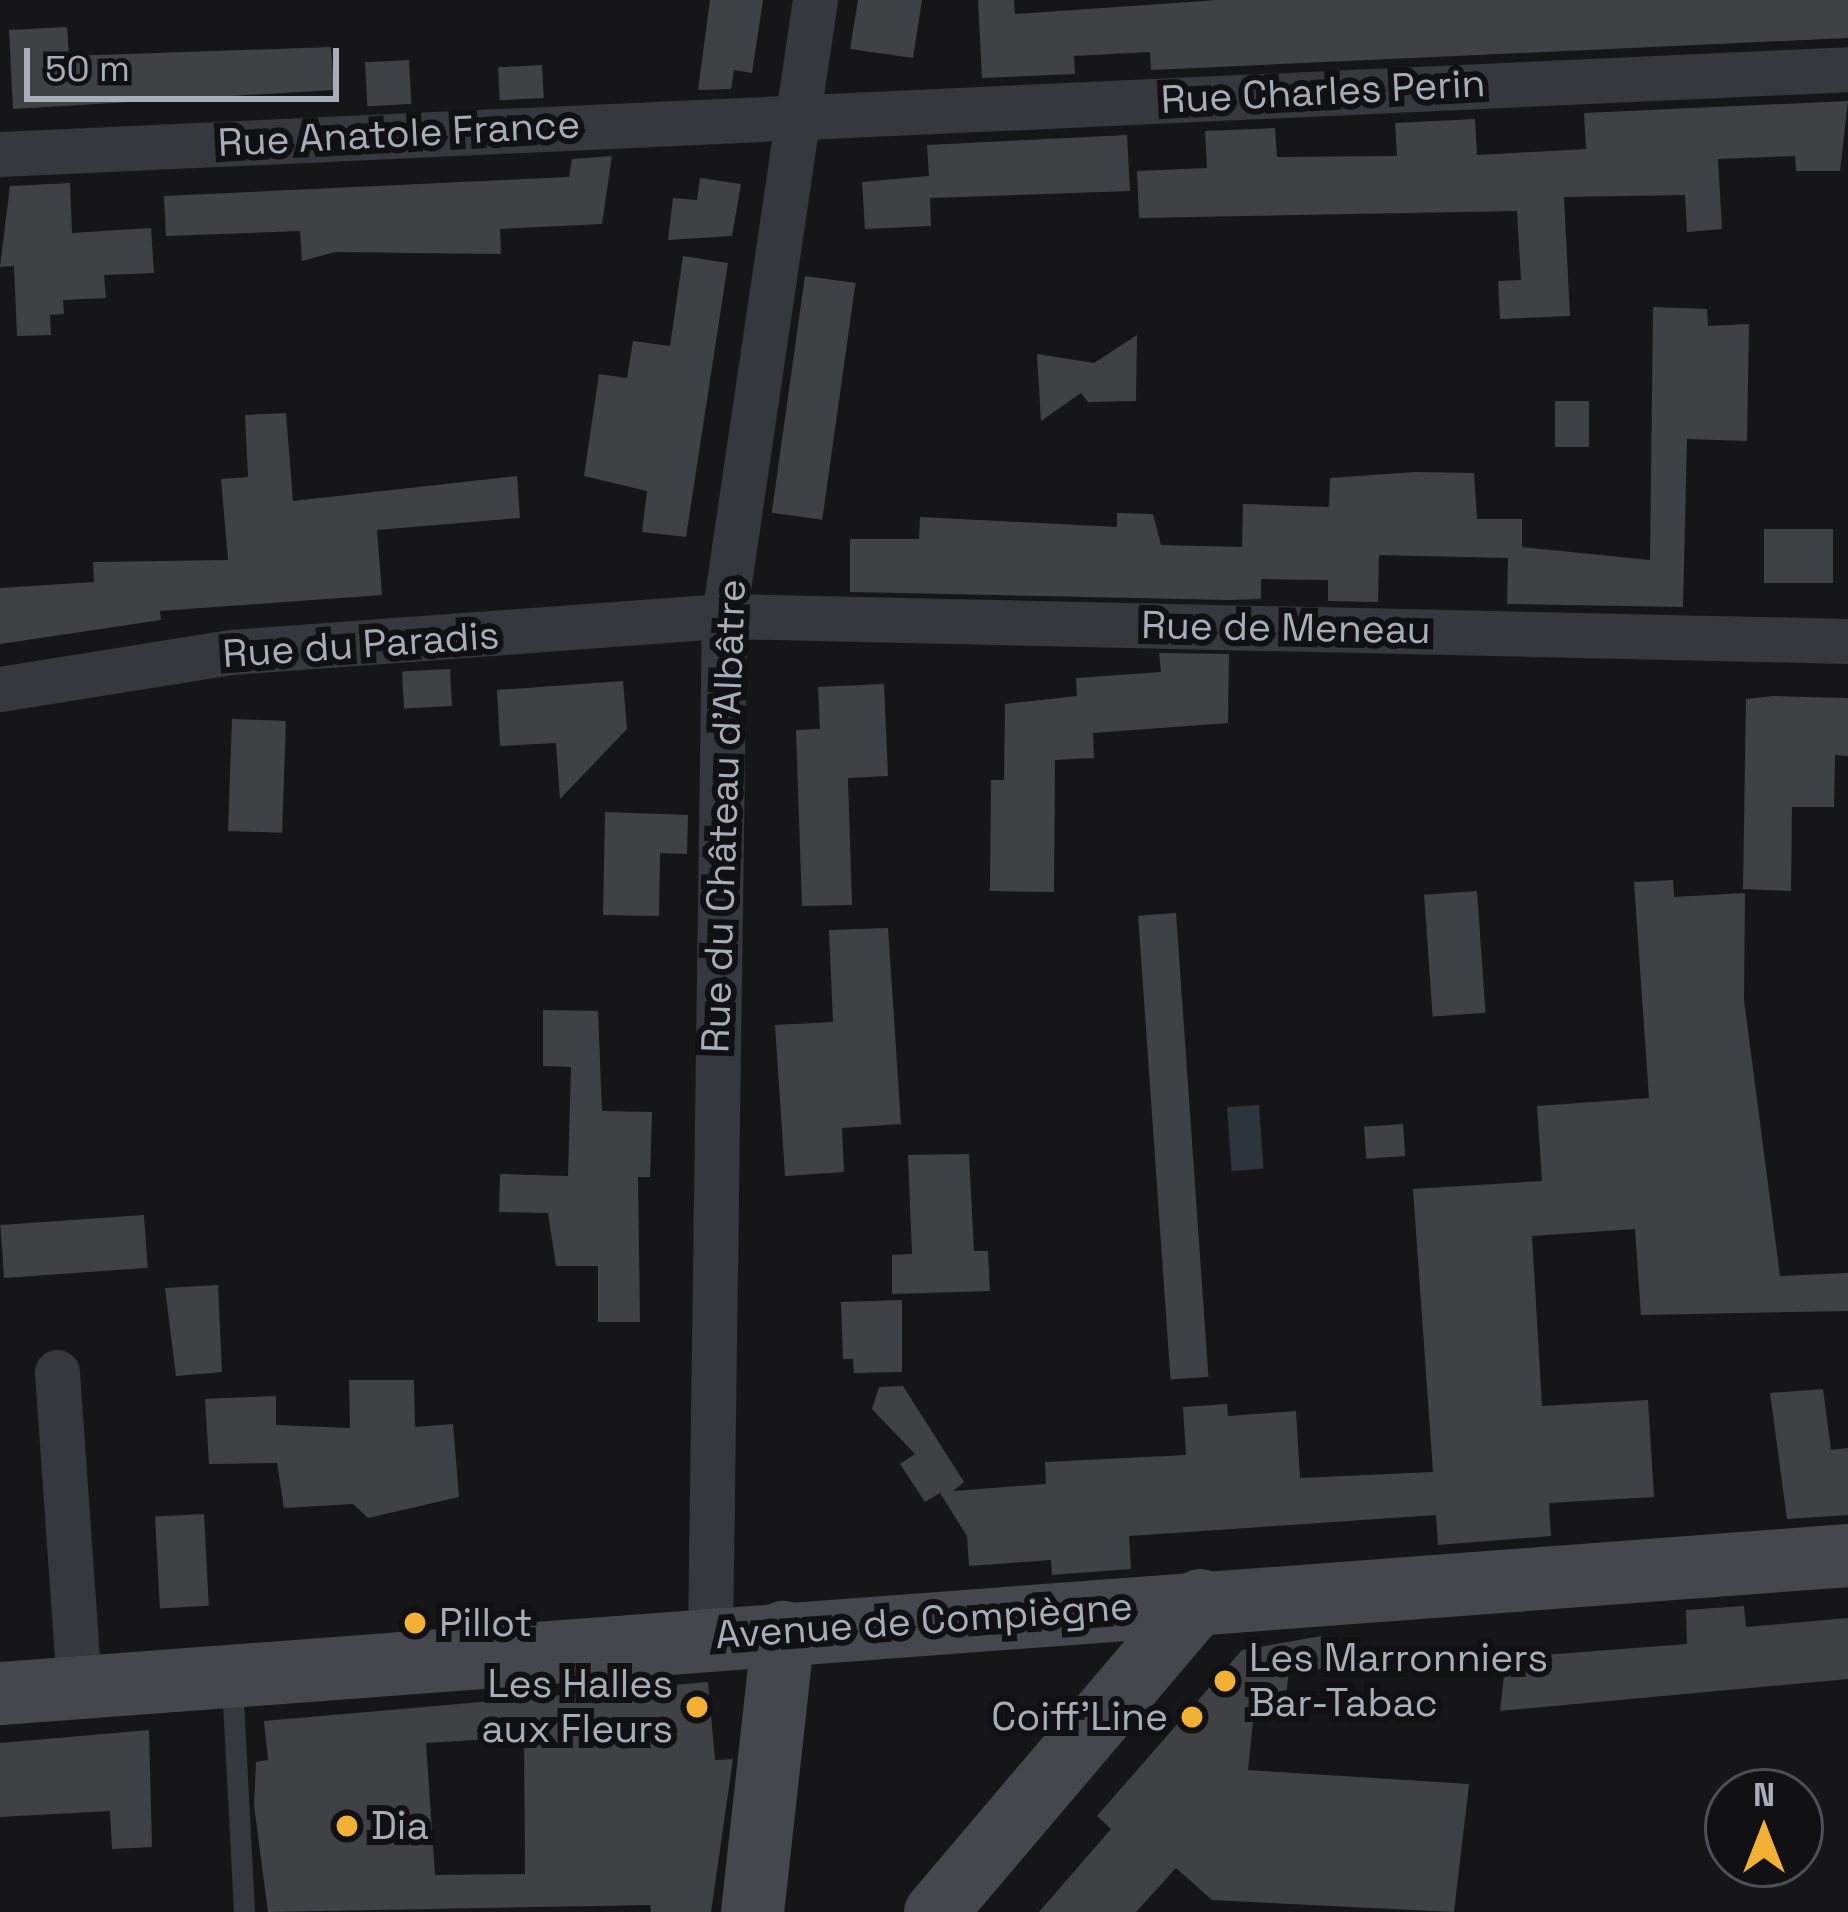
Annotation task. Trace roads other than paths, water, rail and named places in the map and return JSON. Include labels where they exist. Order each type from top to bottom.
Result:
[{"type":"main road","name":"Avenue de Compiègne","points":[[0,1693],[1848,1555]]},
{"type":"main road","points":[[935,1912],[1199,1600]]},
{"type":"main road","points":[[752,1912],[783,1632]]},
{"type":"street","name":"Rue du Château d'Albâtre","points":[[710,1638],[724,616],[815,0]]},
{"type":"street","name":"Rue Charles Perin","points":[[799,115],[1848,69]]},
{"type":"street","name":"Rue Anatole France","points":[[0,154],[799,115]]},
{"type":"street","name":"Rue de Meneau","points":[[724,616],[1848,641]]},
{"type":"street","name":"Rue du Paradis","points":[[0,689],[232,652],[724,616]]},
{"type":"street","points":[[57,1372],[79,1687]]},
{"type":"lane","points":[[231,1675],[244,1912]]},
{"type":"place","name":"Pillot","points":[[415,1623]]},
{"type":"place","name":"Les Marronniers Bar-Tabac","points":[[1225,1681]]},
{"type":"place","name":"Les Halles aux Fleurs","points":[[697,1707]]},
{"type":"place","name":"Coiff'Line","points":[[1192,1717]]},
{"type":"place","name":"Dia","points":[[347,1826]]}]
